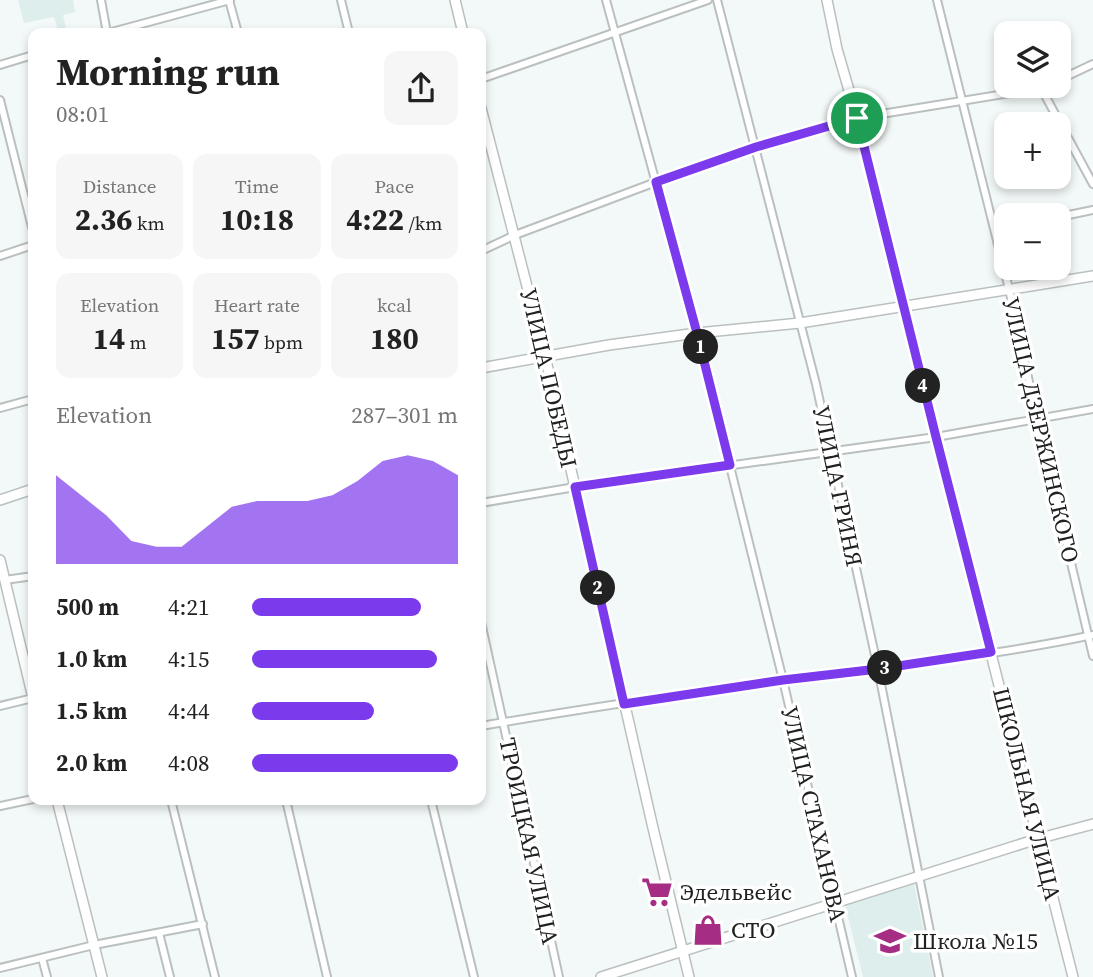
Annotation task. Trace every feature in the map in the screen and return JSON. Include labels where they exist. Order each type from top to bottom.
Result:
[{"type":"street","points":[[101,0],[106,28]]},
{"type":"street","points":[[125,28],[229,0],[237,28]]},
{"type":"street","points":[[341,0],[348,28]]},
{"type":"street","points":[[456,0],[462,28]]},
{"type":"street","name":"УЛИЦА СТАХАНОВА","points":[[606,0],[697,333],[783,680],[852,977]]},
{"type":"street","points":[[486,77],[708,0]]},
{"type":"street","name":"УЛИЦА ГРИНЯ","points":[[717,0],[816,384],[878,669],[939,977]]},
{"type":"street","name":"ШКОЛЬНАЯ УЛИЦА","points":[[827,0],[837,49],[857,118],[1073,977]]},
{"type":"street","name":"УЛИЦА ДЗЕРЖИНСКОГО","points":[[937,0],[1009,289],[1093,656]]},
{"type":"street","points":[[0,65],[28,57]]},
{"type":"street","points":[[1071,74],[1093,64]]},
{"type":"street","points":[[486,249],[515,235],[756,147],[857,118],[994,96]]},
{"type":"street","points":[[1050,98],[1093,184]]},
{"type":"street","points":[[0,100],[28,211]]},
{"type":"street","name":"УЛИЦА ПОБЕДЫ","points":[[486,127],[545,356],[689,977]]},
{"type":"street","points":[[1071,215],[1093,210]]},
{"type":"street","points":[[0,256],[28,247]]},
{"type":"street","points":[[486,367],[697,333],[800,323],[1093,276]]},
{"type":"street","points":[[0,408],[28,400]]},
{"type":"street","points":[[486,502],[575,487],[936,437],[1093,409]]},
{"type":"street","points":[[0,500],[28,491]]},
{"type":"street","points":[[0,560],[28,677]]},
{"type":"street","points":[[5,580],[28,577]]},
{"type":"street","points":[[486,725],[1090,636]]},
{"type":"street","name":"ТРОИЦКАЯ УЛИЦА","points":[[486,645],[559,977]]},
{"type":"street","points":[[0,706],[28,699]]},
{"type":"street","points":[[0,806],[28,800]]},
{"type":"street","points":[[58,805],[103,977]]},
{"type":"street","points":[[172,805],[215,977]]},
{"type":"street","points":[[287,805],[327,977]]},
{"type":"street","points":[[432,805],[474,977]]},
{"type":"street","points":[[601,977],[1037,839],[1093,824]]},
{"type":"street","points":[[0,968],[94,945],[203,925]]},
{"type":"street","points":[[159,933],[170,977]]},
{"type":"street","points":[[42,958],[47,977]]},
{"type":"shaded area","points":[[18,0],[73,0],[75,12],[63,15],[66,28],[57,28],[54,17],[24,23]]},
{"type":"shaded area","name":"Школа №15","points":[[914,884],[933,977],[863,977],[845,905]]},
{"type":"place","name":"Эдельвейс","points":[[657,892]]},
{"type":"place","name":"СТО","points":[[708,930]]},
{"type":"place","name":"Школа №15","points":[[890,941]]},
{"type":"route","points":[[857,118],[991,652],[624,704],[575,487],[730,465],[656,182],[756,147],[857,118]]}]
